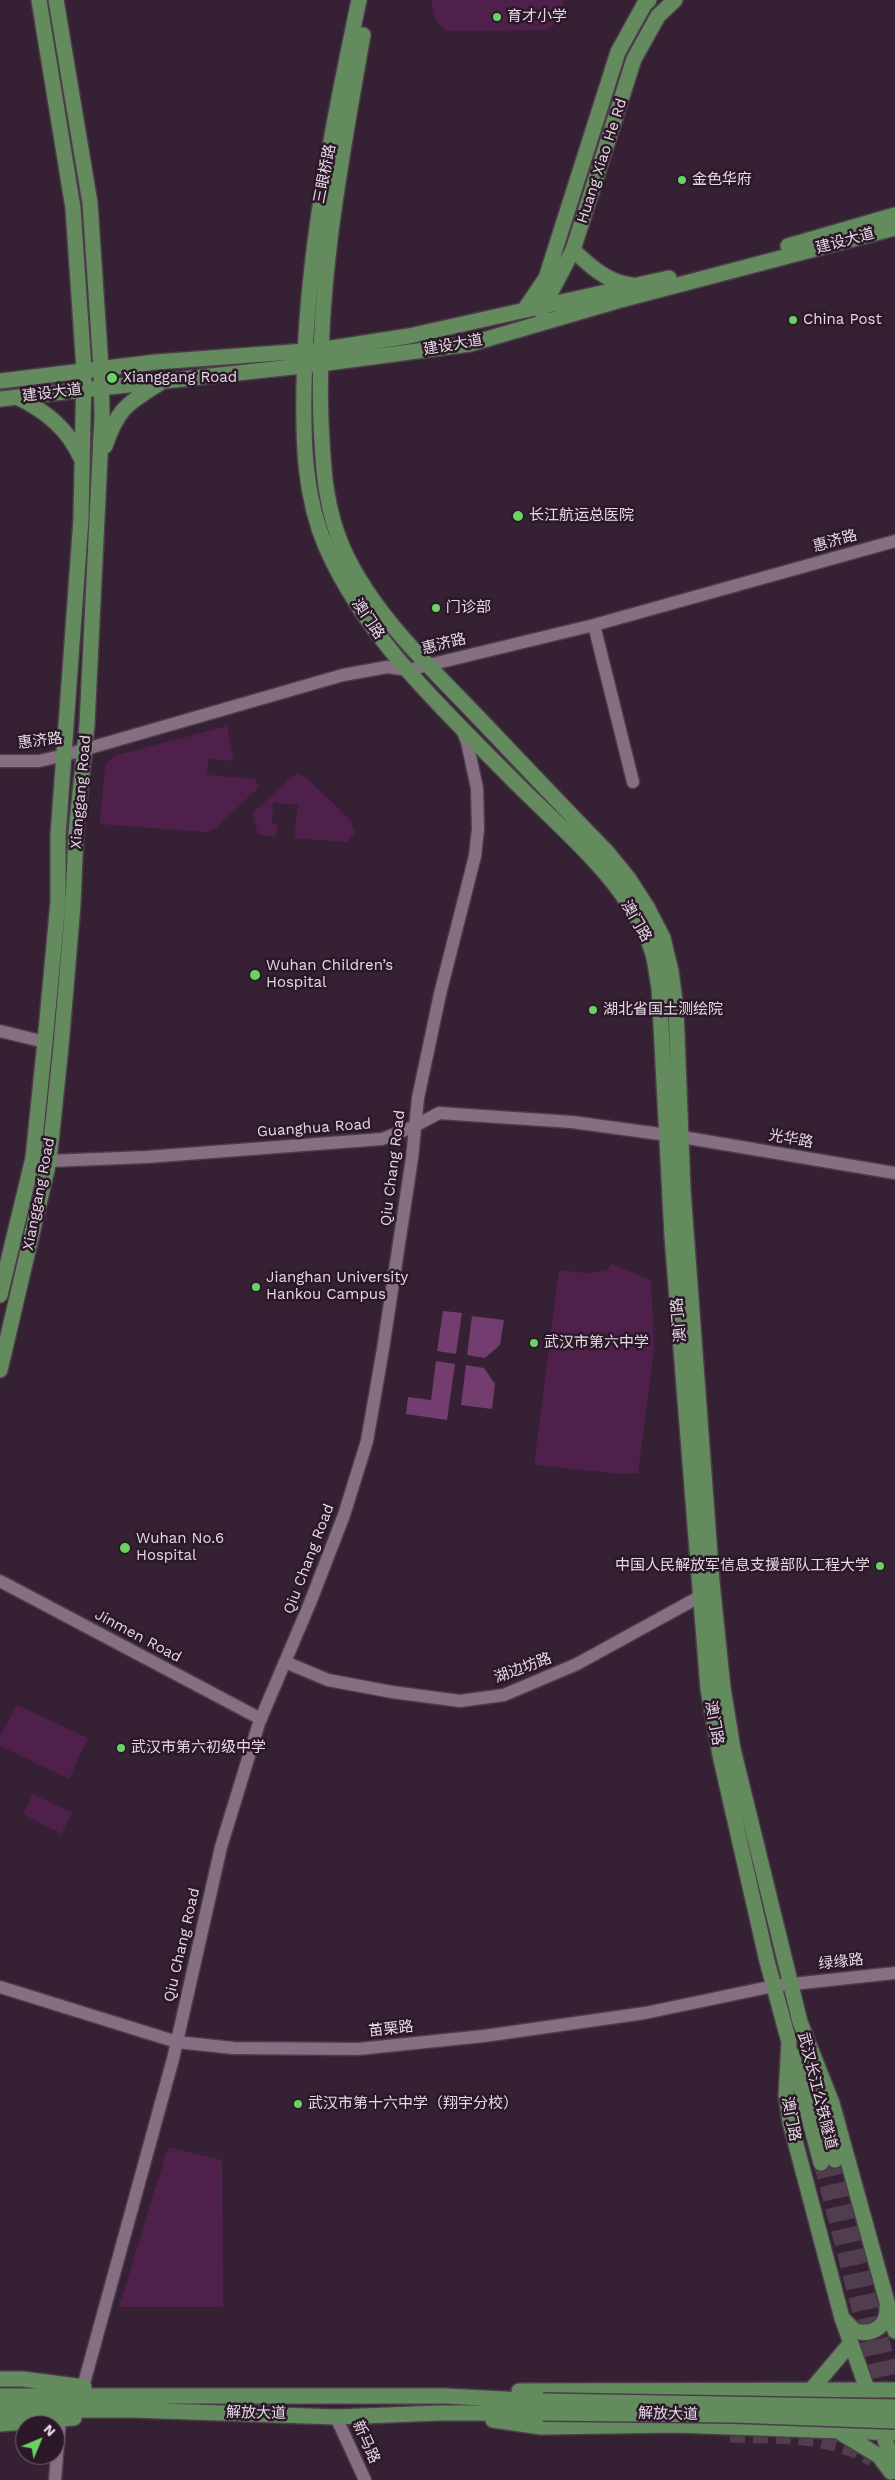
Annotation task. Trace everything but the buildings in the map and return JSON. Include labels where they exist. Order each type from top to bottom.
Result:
[{"type":"main road","name":"Xianggang Road","points":[[0,1295],[4,1257],[33,1158],[58,902],[58,836],[81,519],[84,370],[73,208],[39,0]]},
{"type":"main road","name":"Xianggang Road","points":[[0,1370],[49,1161],[73,904],[76,832],[84,750],[100,462],[102,388],[90,203],[56,0]]},
{"type":"main road","name":"三眼桥路","points":[[304,358],[318,212],[360,0]]},
{"type":"main road","name":"三眼桥路","points":[[320,357],[332,215],[369,0]]},
{"type":"main road","name":"Huang Xiao He Rd","points":[[524,309],[546,278],[618,52],[644,5],[649,0]]},
{"type":"main road","name":"Huang Xiao He Rd","points":[[534,326],[573,250],[634,59],[658,16],[675,0]]},
{"type":"main road","name":"建设大道","points":[[320,357],[524,309],[700,271],[895,215]]},
{"type":"main road","name":"建设大道","points":[[0,381],[156,362],[304,358],[470,344],[895,228]]},
{"type":"main road","points":[[573,250],[594,269],[620,284],[636,285]]},
{"type":"main road","name":"澳门路","points":[[320,357],[324,476],[327,501],[335,529],[346,555],[383,614],[427,664],[607,852],[629,879],[647,907],[663,938],[671,971],[676,1009],[671,1227],[704,1664],[720,1755],[789,2042],[786,2095],[790,2122],[842,2318],[866,2391],[888,2433],[895,2468]]},
{"type":"main road","name":"建设大道","points":[[0,399],[164,380],[304,358]]},
{"type":"main road","name":"澳门路","points":[[304,358],[304,441],[308,491],[315,518],[336,567],[356,603],[381,640],[408,670],[461,726],[579,843],[611,881],[636,917],[652,949],[659,987],[674,1136],[682,1190],[722,1688],[733,1749],[800,2022],[832,2103],[895,2331]]},
{"type":"main road","points":[[100,462],[117,416],[127,404],[164,380]]},
{"type":"main road","points":[[17,398],[56,421],[74,443],[81,460]]},
{"type":"main road","name":"武汉长江公铁隧道","points":[[789,2042],[828,2161],[800,2022]]},
{"type":"main road","points":[[842,2318],[855,2331],[871,2332],[880,2328],[887,2318],[887,2300]]},
{"type":"main road","points":[[811,2390],[850,2344]]},
{"type":"main road","name":"解放大道","points":[[0,2379],[24,2379],[138,2395]]},
{"type":"main road","name":"解放大道","points":[[0,2410],[22,2402],[138,2395],[445,2396],[544,2389],[895,2390]]},
{"type":"main road","name":"解放大道","points":[[0,2396],[22,2402],[133,2410],[336,2417],[543,2407],[895,2408]]},
{"type":"main road","name":"解放大道","points":[[445,2396],[543,2407],[895,2421]]},
{"type":"main road","name":"解放大道","points":[[65,2418],[133,2410]]},
{"type":"main road","name":"解放大道","points":[[440,2413],[541,2427],[676,2425],[888,2433]]},
{"type":"main road","name":"解放大道","points":[[0,2424],[15,2423]]},
{"type":"main road","points":[[676,2425],[704,2433],[730,2435]]},
{"type":"main road","points":[[839,2432],[879,2456],[895,2478]]},
{"type":"street","name":"惠济路","points":[[0,761],[40,760],[65,755],[343,675],[387,667],[408,670],[594,625],[895,541]]},
{"type":"street","points":[[594,625],[633,782]]},
{"type":"street","name":"Qiu Chang Road","points":[[83,2387],[129,2224],[177,2042],[221,1847],[261,1719],[344,1515],[367,1441],[384,1349],[412,1158],[413,1127],[440,994],[475,856],[478,829],[477,788],[467,742],[461,726]]},
{"type":"street","points":[[0,1031],[45,1042]]},
{"type":"street","name":"Guanghua Road","points":[[33,1158],[49,1161],[147,1157],[382,1139],[413,1127],[440,1113],[572,1122],[674,1136]]},
{"type":"street","name":"光华路","points":[[674,1136],[895,1173]]},
{"type":"street","name":"Jinmen Road","points":[[0,1581],[261,1719]]},
{"type":"street","name":"湖边坊路","points":[[285,1662],[328,1680],[392,1692],[460,1701],[504,1695],[577,1664],[699,1597]]},
{"type":"street","name":"绿缘路","points":[[790,1984],[895,1973]]},
{"type":"street","name":"苗栗路","points":[[0,1986],[177,2042],[233,2048],[358,2049],[484,2036],[645,2013],[790,1984]]},
{"type":"street","name":"新马路","points":[[336,2417],[365,2480]]},
{"type":"street","points":[[55,2480],[56,2465]]},
{"type":"shaded area","name":"育才小学","points":[[431,0],[563,0],[559,18],[546,30],[446,31],[436,21]]},
{"type":"shaded area","points":[[227,726],[234,761],[208,759],[207,775],[255,779],[259,787],[216,828],[207,832],[100,824],[105,765],[114,756]]},
{"type":"shaded area","points":[[298,774],[307,778],[351,821],[355,833],[347,842],[294,838],[298,805],[273,803],[272,823],[277,825],[276,837],[258,834],[252,814],[291,777]]},
{"type":"shaded area","points":[[611,1264],[651,1280],[654,1348],[638,1473],[623,1474],[534,1465],[559,1270],[585,1273],[607,1271]]},
{"type":"shaded area","points":[[443,1311],[462,1313],[456,1354],[437,1351]]},
{"type":"shaded area","points":[[472,1316],[504,1320],[500,1345],[485,1358],[467,1355]]},
{"type":"shaded area","points":[[436,1361],[455,1364],[447,1420],[406,1414],[408,1397],[431,1400]]},
{"type":"shaded area","points":[[466,1365],[484,1368],[495,1384],[492,1409],[461,1405]]},
{"type":"shaded area","points":[[17,1705],[88,1738],[69,1779],[0,1746],[0,1736]]},
{"type":"shaded area","points":[[33,1794],[72,1813],[61,1834],[23,1814]]},
{"type":"shaded area","points":[[168,2147],[222,2160],[223,2307],[119,2307]]},
{"type":"tunnel","points":[[835,2160],[895,2390]]},
{"type":"tunnel","points":[[821,2163],[883,2401]]},
{"type":"tunnel","points":[[730,2435],[802,2438],[820,2441],[855,2451],[872,2459]]},
{"type":"place","name":"育才小学","points":[[497,17]]},
{"type":"place","name":"金色华府","points":[[682,180]]},
{"type":"place","name":"China Post","points":[[793,320]]},
{"type":"place","name":"Xianggang Road","points":[[112,378]]},
{"type":"place","name":"长江航运总医院","points":[[518,516]]},
{"type":"place","name":"门诊部","points":[[436,608]]},
{"type":"place","name":"Wuhan Children’s Hospital","points":[[255,975]]},
{"type":"place","name":"湖北省国土测绘院","points":[[593,1010]]},
{"type":"place","name":"Jianghan University Hankou Campus","points":[[256,1287]]},
{"type":"place","name":"武汉市第六中学","points":[[534,1343]]},
{"type":"place","name":"Wuhan No.6 Hospital","points":[[125,1548]]},
{"type":"place","name":"中国人民解放军信息支援部队工程大学","points":[[880,1566]]},
{"type":"place","name":"武汉市第六初级中学","points":[[121,1748]]},
{"type":"place","name":"武汉市第十六中学（翔宇分校）","points":[[298,2104]]}]
